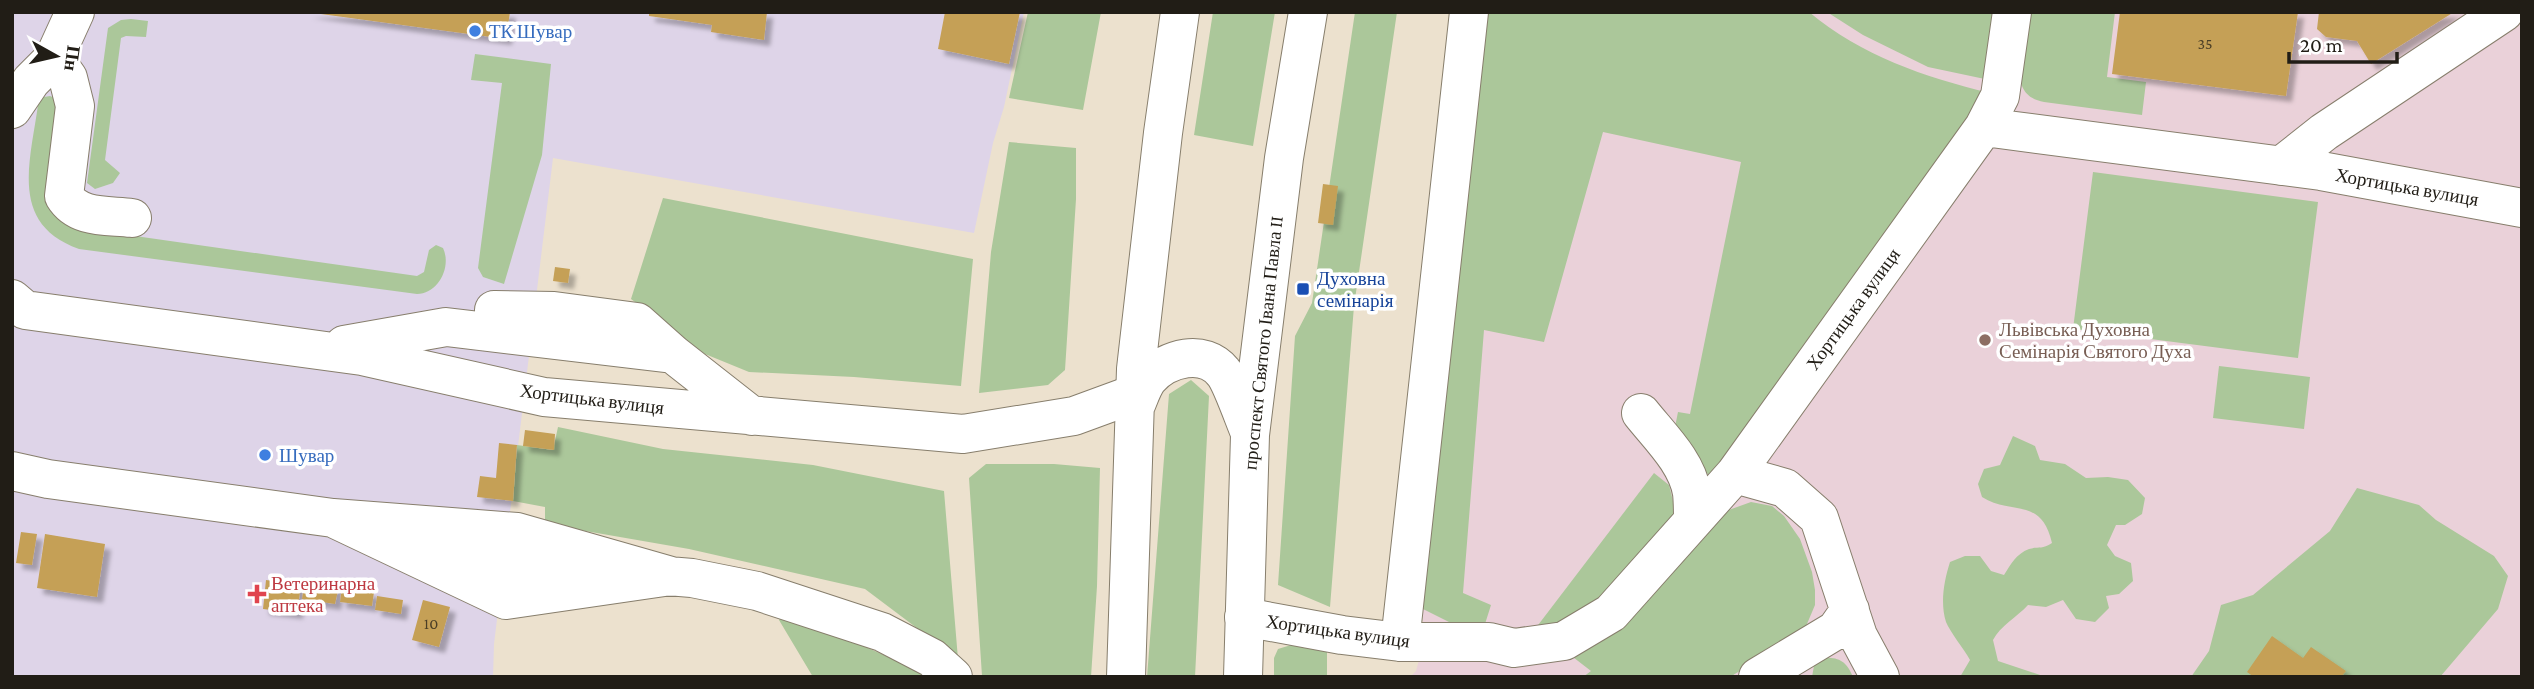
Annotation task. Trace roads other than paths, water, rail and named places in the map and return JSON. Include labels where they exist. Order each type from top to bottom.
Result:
[{"type":"street","points":[[14,103],[54,58],[75,12]]},
{"type":"street","points":[[1126,677],[1134,400],[1163,133],[1180,12]]},
{"type":"street","name":"проспект Святого Івана Павла II","points":[[1243,677],[1250,435],[1284,158],[1308,12]]},
{"type":"street","points":[[1400,642],[1469,12]]},
{"type":"street","points":[[1984,127],[2000,96],[2012,12]]},
{"type":"street","points":[[2281,166],[2324,132],[2504,12]]},
{"type":"street","points":[[54,58],[68,78],[75,106],[64,196],[71,208],[82,213],[132,218]]},
{"type":"street","name":"Хортицька вулиця","points":[[1244,617],[1342,635],[1400,642],[1499,628],[1514,648],[1564,641],[1611,613],[1735,474],[1984,127],[2321,171],[2522,208]]},
{"type":"street","points":[[444,339],[493,310],[554,311],[637,322],[707,382],[752,416]]},
{"type":"street","name":"Хортицька вулиця","points":[[15,315],[362,356],[544,397],[963,434],[1074,416],[1134,400]]},
{"type":"street","points":[[318,350],[444,339],[707,382]]},
{"type":"street","points":[[1134,400],[1148,379],[1173,360],[1190,357],[1209,362],[1223,371],[1250,435]]},
{"type":"street","points":[[1641,413],[1677,458],[1686,474],[1692,491],[1693,521]]},
{"type":"street","points":[[1735,474],[1785,488],[1819,518],[1858,636],[1880,677]]},
{"type":"street","points":[[30,475],[333,518],[517,532],[671,576],[757,591],[882,632],[932,658],[953,677]]},
{"type":"street","points":[[333,518],[506,600],[671,576]]},
{"type":"street","points":[[1758,677],[1836,630],[1850,610]]},
{"type":"place","name":"ТК Шувар","points":[[475,31]]},
{"type":"place","name":"Духовна семінарія","points":[[1303,289]]},
{"type":"place","name":"Львівська Духовна Семінарія Святого Духа","points":[[1985,340]]},
{"type":"place","name":"Шувар","points":[[265,455]]},
{"type":"place","name":"Ветеринарна аптека","points":[[257,594]]}]
